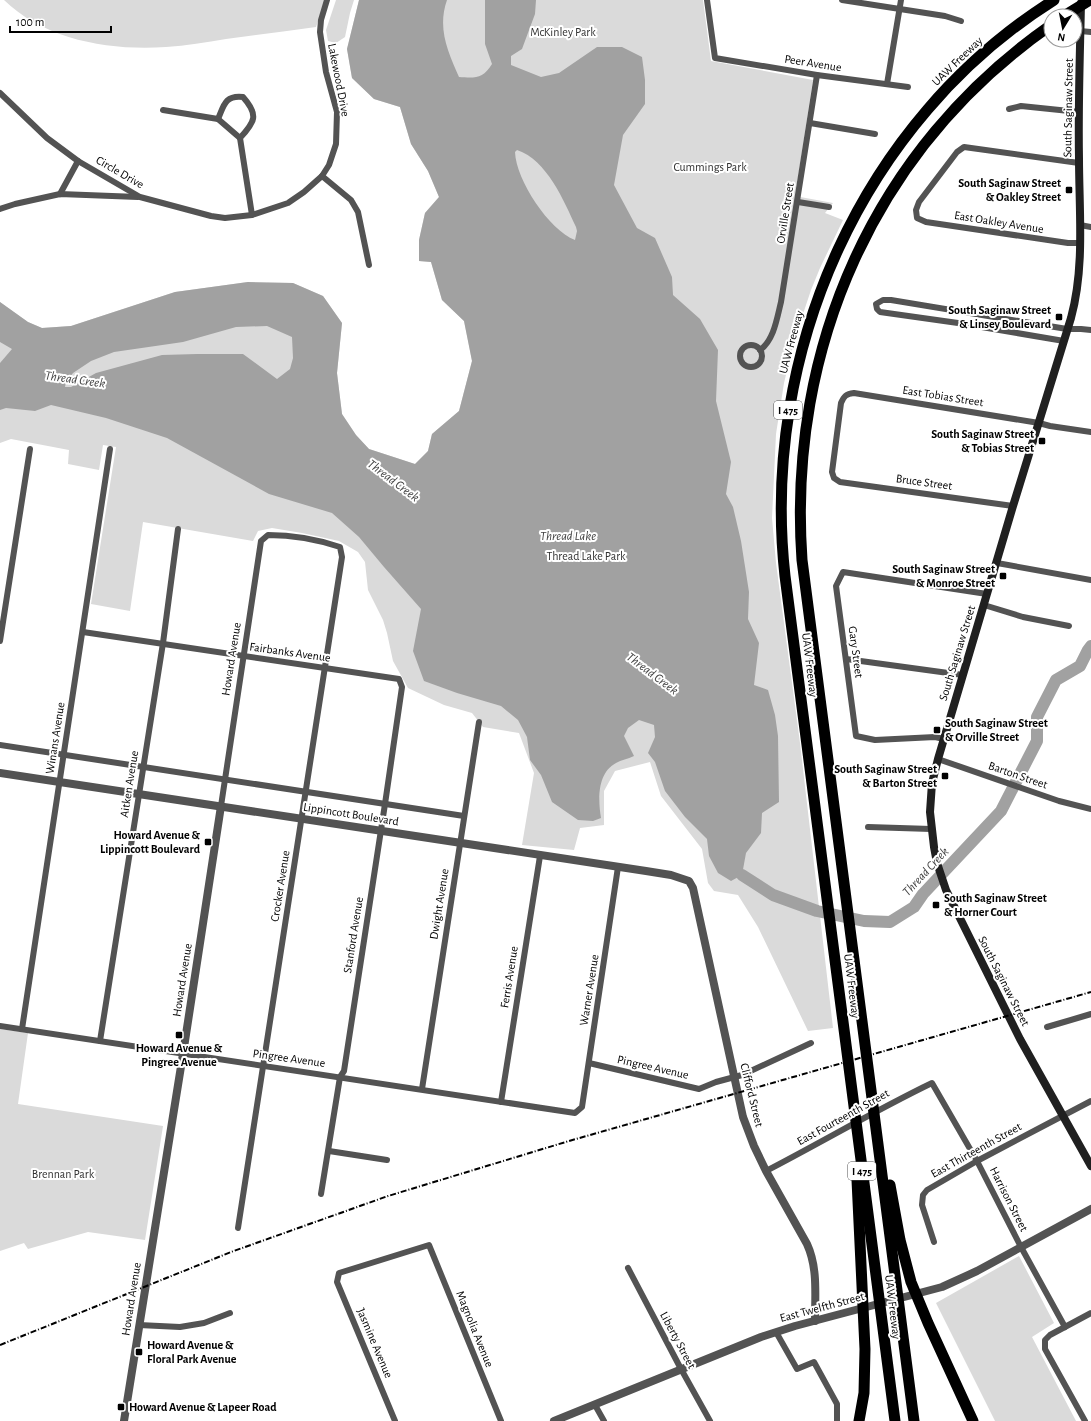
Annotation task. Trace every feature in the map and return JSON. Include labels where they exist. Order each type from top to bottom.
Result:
[{"type":"highway","name":"UAW Freeway","points":[[895,1421],[785,576],[781,531],[780,487],[782,455],[789,406],[806,330],[820,291],[841,241],[870,190],[888,162],[926,113],[953,82],[997,42],[1034,13],[1054,0]]},
{"type":"highway","points":[[1077,8],[1090,0]]},
{"type":"highway","name":"UAW Freeway","points":[[914,1421],[802,560],[800,503],[803,453],[808,409],[829,323],[846,278],[874,221],[903,175],[942,123],[968,94],[1009,57],[1043,31]]},
{"type":"highway","points":[[853,1096],[865,1349],[864,1393],[858,1421]]},
{"type":"highway","points":[[872,1101],[896,1213],[900,1240],[911,1282],[971,1421]]},
{"type":"main road","name":"South Saginaw Street","points":[[1080,48],[1080,243],[1078,282],[1064,341],[1013,506],[938,759],[930,797],[931,829],[937,863],[946,890],[1013,1025],[1091,1166]]},
{"type":"street","name":"Lakewood Drive","points":[[252,215],[288,203],[304,192],[322,176],[336,144],[337,112],[326,72],[320,32],[321,20],[327,0]]},
{"type":"street","name":"Peer Avenue","points":[[707,0],[715,58],[817,75],[908,87]]},
{"type":"street","points":[[842,0],[945,16],[961,21]]},
{"type":"street","points":[[887,84],[901,0]]},
{"type":"street","name":"Orville Street","points":[[760,350],[764,347],[774,327],[782,302],[817,75]]},
{"type":"street","name":"Circle Drive","points":[[0,93],[46,138],[78,161],[140,197],[211,216],[225,218],[252,215]]},
{"type":"street","points":[[218,119],[227,99],[234,96],[242,97],[252,110],[253,116],[251,126],[240,138]]},
{"type":"street","points":[[1009,109],[1021,106],[1079,112]]},
{"type":"street","points":[[163,110],[218,119],[240,138],[252,215]]},
{"type":"street","points":[[810,123],[875,134]]},
{"type":"street","name":"East Oakley Avenue","points":[[1079,163],[971,147],[962,147],[919,202],[916,210],[917,218],[926,222],[1068,243],[1080,243]]},
{"type":"street","points":[[60,194],[78,161]]},
{"type":"street","points":[[322,176],[351,200],[358,212],[369,265]]},
{"type":"street","points":[[0,209],[15,204],[60,194],[140,197]]},
{"type":"street","points":[[798,202],[829,207]]},
{"type":"street","points":[[1080,225],[1091,227]]},
{"type":"street","points":[[1064,341],[958,323],[880,312],[877,309],[876,304],[884,300],[1067,329],[1081,328],[1091,330]]},
{"type":"street","points":[[958,323],[960,311]]},
{"type":"street","name":"East Tobias Street","points":[[834,478],[832,472],[841,403],[843,397],[847,394],[854,393],[1091,432]]},
{"type":"street","points":[[0,641],[30,449]]},
{"type":"street","name":"Winans Avenue","points":[[22,1029],[110,449]]},
{"type":"street","name":"Bruce Street","points":[[834,478],[840,482],[1013,506]]},
{"type":"street","name":"Aitken Avenue","points":[[100,1041],[139,794],[178,530]]},
{"type":"street","name":"Crocker Avenue","points":[[238,1228],[342,557],[340,547],[326,542],[287,535],[268,535],[262,542]]},
{"type":"street","name":"Howard Avenue","points":[[124,1421],[183,1054],[224,780],[262,542]]},
{"type":"street","points":[[997,563],[1091,580]]},
{"type":"street","name":"Gary Street","points":[[944,739],[935,737],[875,740],[856,736],[836,586],[843,572],[987,594]]},
{"type":"street","points":[[984,606],[1023,617],[1069,626]]},
{"type":"street","name":"Fairbanks Avenue","points":[[83,632],[399,679]]},
{"type":"street","points":[[846,660],[963,675]]},
{"type":"street","name":"Stanford Avenue","points":[[322,1194],[340,1077],[344,1071],[385,804],[402,687],[399,679]]},
{"type":"street","name":"Dwight Avenue","points":[[422,1089],[479,722]]},
{"type":"street","name":"Lippincott Boulevard","points":[[0,745],[464,816]]},
{"type":"street","name":"Barton Street","points":[[938,759],[1059,801],[1091,810]]},
{"type":"street","name":"Lippincott Boulevard","points":[[0,773],[618,867],[671,876],[689,881],[693,888]]},
{"type":"street","points":[[868,827],[931,829]]},
{"type":"street","name":"Ferris Avenue","points":[[501,1102],[540,856]]},
{"type":"street","name":"Warner Avenue","points":[[575,1113],[582,1107],[618,867]]},
{"type":"street","name":"Clifford Street","points":[[693,888],[743,1117],[754,1146],[766,1171],[810,1252],[814,1268],[815,1321]]},
{"type":"street","points":[[1047,1027],[1091,1014]]},
{"type":"street","name":"Pingree Avenue","points":[[0,1026],[575,1113]]},
{"type":"street","name":"Pingree Avenue","points":[[589,1063],[699,1089],[716,1082],[742,1076],[811,1043]]},
{"type":"street","name":"East Fourteenth Street","points":[[766,1171],[899,1099],[932,1083]]},
{"type":"street","name":"Harrison Street","points":[[932,1083],[977,1161],[1021,1248],[1065,1327]]},
{"type":"street","name":"East Thirteenth Street","points":[[934,1242],[922,1206],[923,1195],[927,1190],[977,1161],[1091,1101]]},
{"type":"street","points":[[329,1151],[386,1160]]},
{"type":"street","name":"East Twelfth Street","points":[[554,1421],[754,1339],[815,1321],[922,1293],[962,1278],[1021,1248],[1091,1209]]},
{"type":"street","name":"Magnolia Avenue","points":[[339,1273],[429,1245],[501,1421]]},
{"type":"street","name":"Liberty Street","points":[[628,1268],[710,1421]]},
{"type":"street","name":"Jasmine Avenue","points":[[339,1273],[337,1282],[395,1421]]},
{"type":"street","points":[[139,1325],[180,1327],[204,1323],[230,1313]]},
{"type":"street","points":[[1084,1421],[1045,1349],[1045,1340],[1091,1313]]},
{"type":"street","points":[[776,1332],[797,1369],[814,1362],[838,1404],[837,1421]]},
{"type":"street","points":[[595,1405],[604,1421]]},
{"type":"green space","points":[[4,0],[325,0],[316,27],[181,46],[145,48],[101,44],[79,40],[59,34],[20,14]]},
{"type":"green space","points":[[336,0],[354,0],[345,37],[336,43],[328,41],[326,30]]},
{"type":"green space","name":"Thread Lake","points":[[359,0],[703,0],[711,61],[813,80],[795,196],[833,203],[825,213],[843,220],[811,290],[795,338],[784,383],[776,434],[772,518],[776,563],[800,743],[833,1028],[808,1031],[758,927],[738,895],[714,891],[708,883],[702,849],[661,796],[650,762],[615,771],[604,791],[604,825],[580,828],[574,850],[522,845],[534,773],[519,733],[483,727],[472,713],[444,705],[408,688],[393,661],[383,620],[368,590],[365,562],[358,552],[339,541],[272,528],[258,531],[253,541],[143,522],[130,611],[91,604],[116,447],[103,445],[99,470],[68,464],[69,450],[11,439],[0,443],[0,302],[28,322],[42,328],[71,326],[175,292],[248,282],[293,283],[323,296],[342,323],[337,373],[342,414],[356,435],[369,449],[415,464],[428,451],[432,434],[459,411],[472,361],[464,321],[442,300],[431,262],[419,261],[419,240],[425,213],[439,197],[428,171],[411,144],[400,107],[374,99],[352,78],[347,49]]},
{"type":"green space","name":"Brennan Park","points":[[0,1029],[28,1033],[18,1104],[163,1126],[145,1240],[88,1232],[28,1249],[24,1243],[0,1251]]},
{"type":"green space","points":[[1019,1256],[1054,1323],[1032,1337],[1076,1421],[995,1421],[936,1303]]},
{"type":"water","name":"Thread Lake","points":[[359,0],[447,0],[443,20],[445,40],[459,77],[470,78],[482,75],[492,64],[485,44],[485,0],[536,0],[535,14],[522,49],[511,56],[511,65],[541,77],[559,73],[597,47],[622,47],[642,57],[645,80],[645,104],[623,135],[614,185],[637,228],[655,238],[672,277],[673,295],[700,319],[718,350],[716,401],[731,462],[726,494],[733,507],[741,541],[749,592],[748,619],[759,643],[754,685],[768,690],[775,715],[778,736],[779,802],[762,813],[761,833],[746,853],[742,875],[731,881],[718,873],[709,856],[707,839],[685,817],[665,791],[655,762],[648,753],[655,737],[654,725],[639,720],[628,728],[624,736],[634,756],[616,763],[605,773],[599,795],[601,818],[593,821],[578,820],[552,802],[541,775],[530,760],[527,737],[518,720],[501,706],[457,693],[424,681],[413,651],[421,609],[359,537],[332,513],[269,494],[167,438],[106,418],[51,405],[35,411],[6,408],[0,410],[0,363],[12,349],[0,342],[0,302],[28,322],[42,328],[71,326],[175,292],[248,282],[293,283],[323,296],[342,323],[337,373],[342,414],[356,435],[369,449],[415,464],[428,451],[432,434],[459,411],[472,361],[464,321],[442,300],[431,262],[419,261],[419,240],[425,213],[439,197],[428,171],[411,144],[400,107],[374,99],[352,78],[347,49]],"holes":[[[517,150],[528,155],[546,172],[553,182],[576,227],[577,231],[575,240],[555,226],[536,203],[521,176],[515,152]],[[267,326],[292,337],[293,358],[290,369],[277,379],[243,354],[162,355],[96,373],[71,387],[65,387],[66,382],[73,373],[91,361],[114,352],[183,342],[236,327]]]},
{"type":"waterway","name":"Thread Creek","points":[[742,875],[773,895],[817,911],[864,921],[890,922],[914,907],[923,894],[1001,811],[1037,741],[1037,717],[1056,680],[1080,666],[1091,646]]},
{"type":"railway","points":[[0,1345],[231,1252],[388,1196],[569,1141],[1091,992]]},
{"type":"place","name":"South Saginaw Street & Oakley Street","points":[[1069,190]]},
{"type":"place","name":"South Saginaw Street & Linsey Boulevard","points":[[1059,317]]},
{"type":"place","name":"South Saginaw Street & Tobias Street","points":[[1042,441]]},
{"type":"place","name":"South Saginaw Street & Monroe Street","points":[[1003,576]]},
{"type":"place","name":"South Saginaw Street & Orville Street","points":[[937,730]]},
{"type":"place","name":"South Saginaw Street & Barton Street","points":[[945,776]]},
{"type":"place","name":"Howard Avenue & Lippincott Boulevard","points":[[208,842]]},
{"type":"place","name":"South Saginaw Street & Horner Court","points":[[936,905]]},
{"type":"place","name":"Howard Avenue & Pingree Avenue","points":[[179,1035]]},
{"type":"place","name":"Howard Avenue & Floral Park Avenue","points":[[139,1352]]},
{"type":"place","name":"Howard Avenue & Lapeer Road","points":[[121,1407]]},
{"type":"park label","name":"McKinley Park","points":[[563,32]]},
{"type":"park label","name":"Cummings Park","points":[[710,167]]},
{"type":"park label","name":"Thread Lake Park","points":[[586,556]]}]
